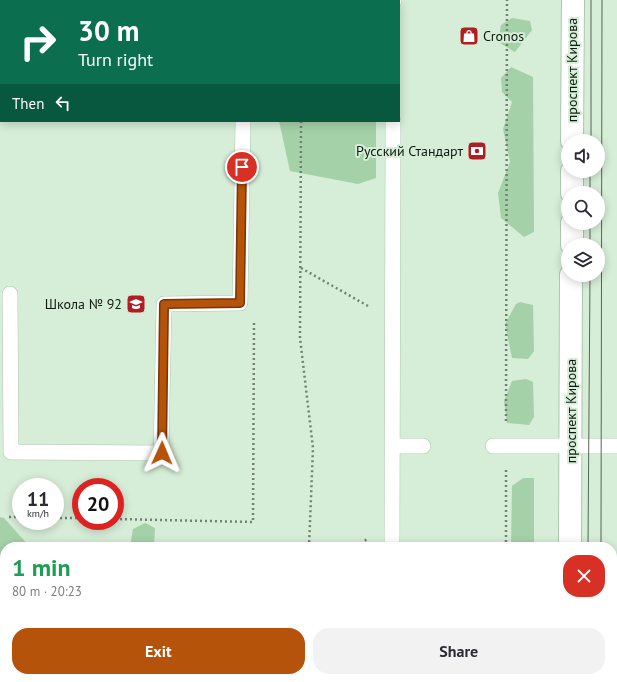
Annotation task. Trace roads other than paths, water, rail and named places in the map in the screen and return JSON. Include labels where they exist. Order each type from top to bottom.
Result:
[{"type":"street","name":"проспект Кирова","points":[[572,134],[573,0]]},
{"type":"street","name":"проспект Кирова","points":[[570,542],[571,282]]},
{"type":"lane","points":[[10,294],[12,452],[162,453],[164,304],[240,303],[243,122]]},
{"type":"lane","points":[[392,542],[393,122]]},
{"type":"lane","points":[[392,446],[424,446]]},
{"type":"lane","points":[[500,446],[617,446]]},
{"type":"tram line","points":[[591,0],[591,134]]},
{"type":"tram line","points":[[601,542],[602,0]]},
{"type":"tram line","points":[[590,178],[590,186]]},
{"type":"tram line","points":[[590,230],[590,238]]},
{"type":"tram line","points":[[588,542],[590,282]]},
{"type":"place","name":"Cronos","points":[[469,36]]},
{"type":"place","name":"Русский Стандарт","points":[[477,151]]},
{"type":"place","name":"Школа № 92","points":[[136,304]]}]
